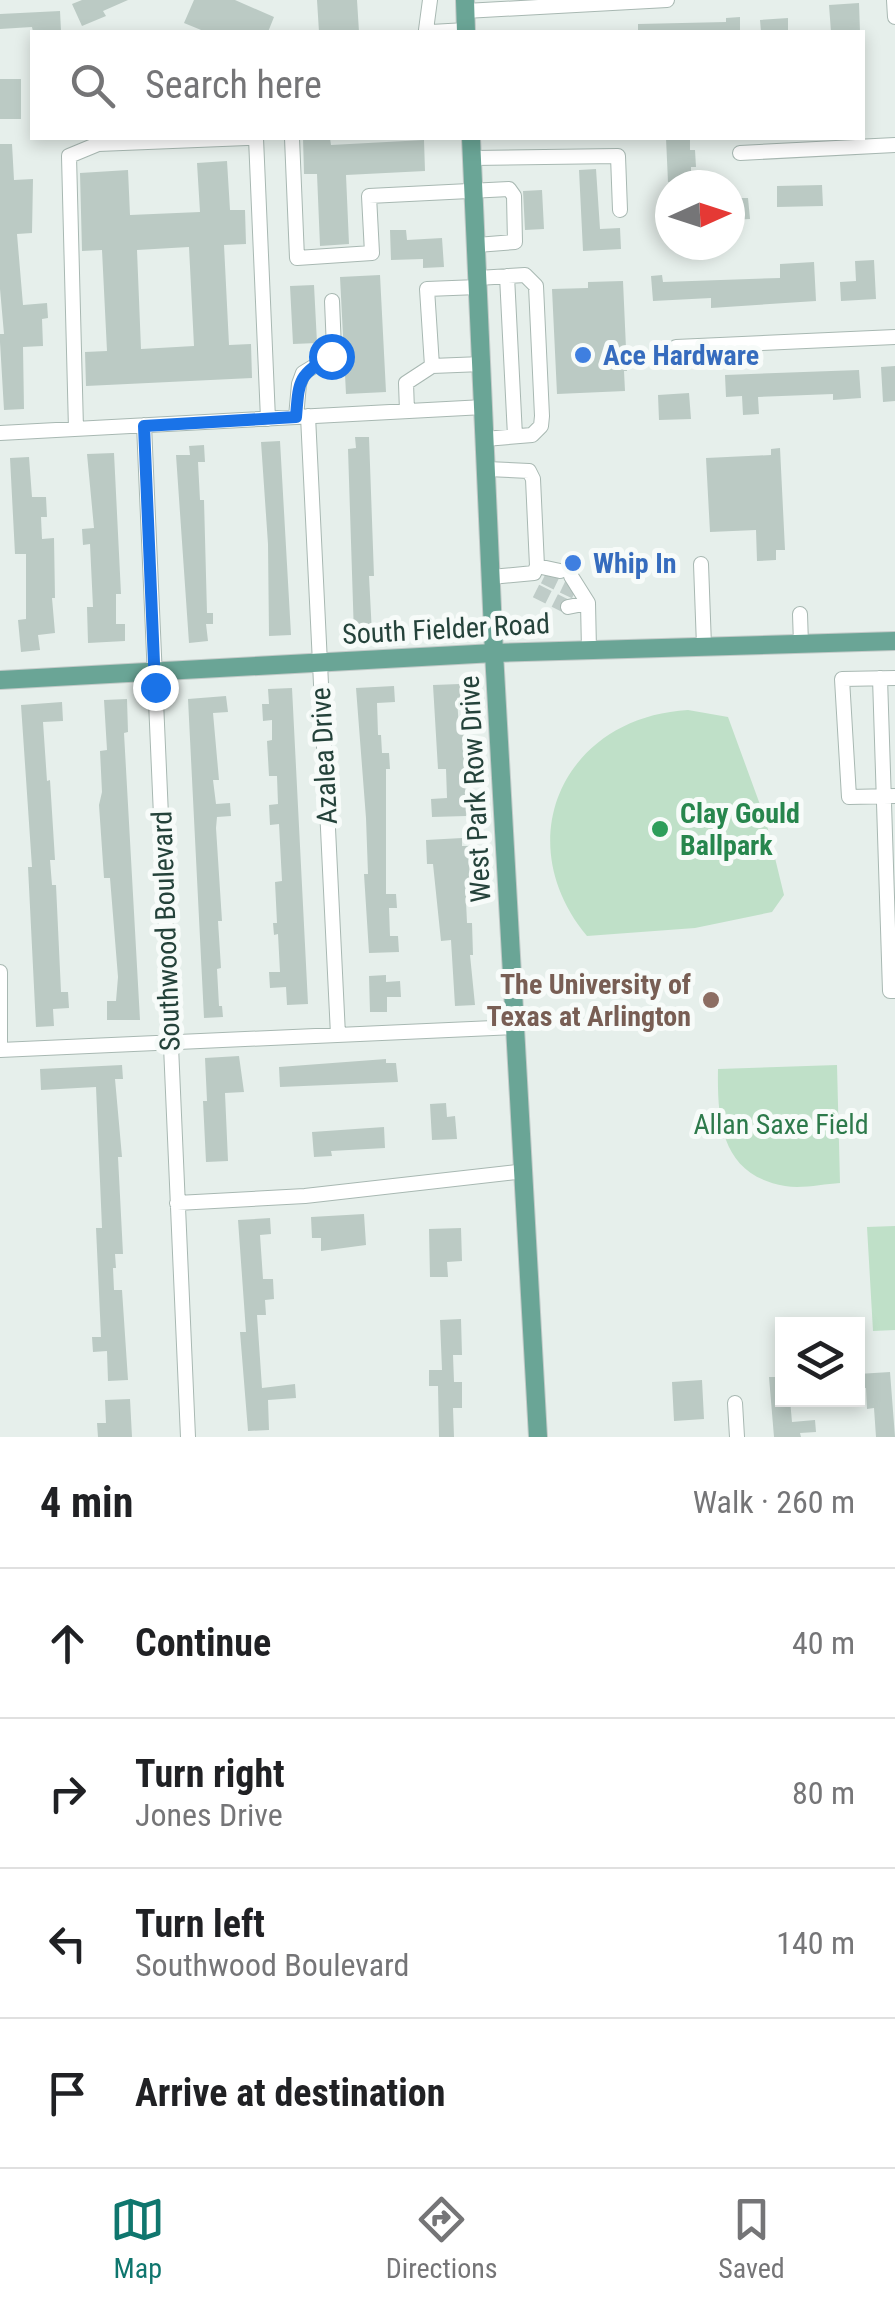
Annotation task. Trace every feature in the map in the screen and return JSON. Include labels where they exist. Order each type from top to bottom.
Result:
[{"type":"main road","name":"West Park Row Drive","points":[[471,140],[494,653],[538,1437]]},
{"type":"main road","name":"South Fielder Road","points":[[0,680],[494,653],[895,641]]},
{"type":"street","points":[[426,30],[430,0]]},
{"type":"street","points":[[436,30],[465,18],[523,4],[666,0]]},
{"type":"street","points":[[894,0],[895,17]]},
{"type":"street","points":[[76,429],[70,156],[98,144],[197,140]]},
{"type":"street","points":[[256,140],[268,418]]},
{"type":"street","points":[[292,140],[298,258],[372,254],[369,196],[509,189],[514,196],[518,238],[515,242],[477,245]]},
{"type":"street","points":[[510,140],[512,157]]},
{"type":"street","points":[[740,153],[895,145]]},
{"type":"street","points":[[472,158],[618,156],[620,210]]},
{"type":"street","points":[[432,366],[427,289],[524,275],[536,286],[540,426],[532,435],[485,438]]},
{"type":"street","points":[[507,276],[515,436]]},
{"type":"street","name":"Azalea Drive","points":[[332,302],[334,349],[331,356],[304,373],[299,384],[319,664],[338,1035]]},
{"type":"street","points":[[676,347],[895,337]]},
{"type":"street","points":[[407,411],[406,383],[432,366],[482,364]]},
{"type":"street","points":[[0,433],[484,407]]},
{"type":"street","name":"Southwood Boulevard","points":[[144,426],[188,1437]]},
{"type":"street","points":[[486,469],[529,471],[533,479],[538,578]]},
{"type":"street","points":[[700,564],[704,646]]},
{"type":"street","points":[[491,577],[566,574],[588,603],[589,650]]},
{"type":"street","points":[[572,600],[588,603]]},
{"type":"street","points":[[800,614],[801,644]]},
{"type":"street","points":[[889,796],[849,797],[842,680],[888,678],[891,918],[890,992],[895,991]]},
{"type":"street","points":[[0,972],[0,1050],[517,1027]]},
{"type":"street","points":[[178,1203],[305,1196],[525,1171]]},
{"type":"street","points":[[735,1403],[737,1437]]},
{"type":"green space","name":"Clay Gould Ballpark","points":[[688,710],[728,717],[766,821],[784,895],[772,912],[695,928],[587,936],[563,899],[552,861],[551,824],[561,789],[581,759],[609,735],[645,718]]},
{"type":"green space","name":"Allan Saxe Field","points":[[837,1065],[840,1183],[785,1186],[748,1171],[736,1158],[722,1127],[718,1069]]},
{"type":"green space","points":[[895,1226],[895,1330],[873,1331],[867,1227]]},
{"type":"building","points":[[82,0],[128,0],[103,11],[106,16],[82,26],[72,4]]},
{"type":"building","points":[[194,0],[235,0],[274,17],[269,30],[201,30],[184,23]]},
{"type":"building","points":[[317,0],[357,0],[359,30],[319,30]]},
{"type":"building","points":[[859,3],[860,30],[831,30],[829,5]]},
{"type":"building","points":[[60,11],[61,30],[0,29],[0,14]]},
{"type":"building","points":[[740,17],[740,30],[638,30],[638,24],[726,22],[726,18]]},
{"type":"building","points":[[788,18],[788,30],[761,30],[760,20]]},
{"type":"building","points":[[0,79],[21,79],[21,119],[0,119]]},
{"type":"building","points":[[303,140],[330,140],[331,145],[424,140],[425,171],[346,175],[349,244],[320,246],[317,174],[304,174]]},
{"type":"building","points":[[666,140],[690,140],[696,167],[667,170]]},
{"type":"building","points":[[0,144],[12,144],[14,180],[33,179],[32,233],[17,234],[23,305],[47,303],[48,318],[42,319],[43,346],[23,347],[24,409],[4,410]]},
{"type":"building","points":[[227,161],[230,210],[245,210],[246,244],[224,245],[229,345],[251,344],[252,378],[86,386],[85,352],[107,351],[102,250],[82,251],[80,173],[128,170],[130,215],[200,212],[197,163]],"holes":[[[189,247],[194,346],[141,349],[137,250]]]},
{"type":"building","points":[[596,169],[600,229],[620,228],[621,249],[583,251],[579,170]]},
{"type":"building","points":[[822,185],[823,206],[777,207],[777,186]]},
{"type":"building","points":[[542,190],[544,229],[525,230],[523,191]]},
{"type":"building","points":[[745,198],[748,198],[750,219],[745,219]]},
{"type":"building","points":[[390,230],[406,230],[407,240],[442,238],[444,267],[423,268],[423,259],[391,260]]},
{"type":"building","points":[[874,260],[876,299],[841,301],[840,282],[856,281],[855,261]]},
{"type":"building","points":[[814,262],[816,301],[711,308],[711,298],[653,301],[651,276],[662,275],[663,282],[780,278],[780,264]]},
{"type":"building","points":[[380,275],[386,392],[346,394],[340,277]]},
{"type":"building","points":[[623,281],[625,391],[557,394],[552,289],[588,288],[588,282]]},
{"type":"building","points":[[314,285],[317,343],[293,344],[290,286]]},
{"type":"building","points":[[895,366],[895,401],[883,402],[881,367]]},
{"type":"building","points":[[859,370],[861,398],[833,400],[833,394],[758,397],[759,414],[743,415],[742,396],[726,397],[725,375]]},
{"type":"building","points":[[689,393],[691,419],[659,420],[658,395]]},
{"type":"building","points":[[355,437],[369,437],[374,576],[369,576],[372,634],[354,635],[348,449],[356,448]]},
{"type":"building","points":[[280,441],[291,635],[269,636],[261,442]]},
{"type":"building","points":[[204,445],[205,462],[198,462],[200,500],[204,500],[207,613],[213,613],[213,624],[206,624],[208,641],[189,643],[176,455],[190,455],[189,446]]},
{"type":"building","points":[[780,448],[785,550],[776,550],[776,560],[757,561],[756,530],[710,532],[706,458],[771,455],[771,449]]},
{"type":"building","points":[[114,453],[121,594],[116,594],[116,624],[125,624],[125,641],[88,643],[87,607],[93,607],[90,544],[83,545],[82,529],[94,528],[87,454]]},
{"type":"building","points":[[29,457],[32,497],[46,497],[47,517],[41,517],[42,539],[54,538],[55,633],[38,635],[40,650],[21,652],[18,620],[26,619],[26,554],[15,554],[10,458]]},
{"type":"building","points":[[460,684],[461,697],[457,698],[459,729],[464,729],[466,816],[432,817],[431,799],[447,798],[446,769],[438,769],[433,685]]},
{"type":"building","points":[[394,686],[395,702],[377,703],[378,735],[382,753],[389,753],[390,769],[386,769],[386,894],[396,894],[397,908],[389,908],[390,936],[398,936],[399,952],[369,953],[364,874],[368,874],[366,818],[356,688]]},
{"type":"building","points":[[292,688],[308,1004],[287,1005],[286,987],[270,988],[269,972],[280,972],[278,934],[274,935],[273,923],[277,923],[275,882],[282,881],[279,824],[270,825],[269,805],[278,804],[277,776],[269,776],[267,741],[272,740],[272,720],[263,721],[262,704],[269,704],[268,689]]},
{"type":"building","points":[[226,696],[228,712],[213,713],[219,780],[213,780],[216,804],[230,803],[231,816],[217,817],[216,828],[222,921],[218,921],[221,968],[217,969],[223,1017],[204,1018],[188,699]]},
{"type":"building","points":[[127,699],[128,732],[124,733],[140,1020],[107,1020],[107,1001],[116,1001],[118,977],[110,878],[104,878],[100,751],[107,750],[104,700]]},
{"type":"building","points":[[62,702],[63,721],[43,722],[47,781],[50,780],[55,860],[50,860],[52,885],[56,885],[61,992],[68,992],[69,1008],[53,1009],[54,1026],[36,1027],[28,867],[32,867],[21,705]]},
{"type":"building","points":[[462,838],[462,846],[468,846],[471,901],[466,901],[467,923],[472,923],[470,955],[475,1005],[455,1006],[451,940],[441,941],[433,864],[427,864],[426,840]]},
{"type":"building","points":[[386,975],[386,982],[400,981],[401,997],[387,997],[387,1012],[370,1012],[369,976]]},
{"type":"building","points":[[239,1056],[244,1092],[225,1093],[228,1161],[206,1162],[205,1058]]},
{"type":"building","points":[[386,1059],[386,1063],[396,1063],[398,1082],[280,1087],[279,1067]]},
{"type":"building","points":[[122,1065],[123,1079],[115,1079],[122,1157],[118,1157],[123,1254],[115,1254],[113,1268],[114,1290],[122,1290],[128,1380],[108,1381],[107,1351],[93,1352],[92,1337],[101,1337],[96,1228],[102,1228],[96,1087],[41,1090],[40,1069]]},
{"type":"building","points":[[446,1103],[447,1117],[455,1116],[457,1139],[432,1140],[430,1104]]},
{"type":"building","points":[[384,1127],[385,1148],[331,1151],[332,1156],[314,1157],[312,1132]]},
{"type":"building","points":[[364,1214],[366,1245],[321,1251],[321,1238],[312,1238],[311,1217]]},
{"type":"building","points":[[270,1218],[271,1234],[260,1235],[263,1279],[273,1279],[274,1299],[265,1300],[266,1315],[257,1315],[262,1388],[295,1384],[296,1398],[268,1400],[269,1430],[248,1431],[240,1332],[246,1332],[238,1220]]},
{"type":"building","points":[[461,1228],[462,1261],[447,1262],[448,1277],[430,1277],[429,1229]]},
{"type":"building","points":[[461,1319],[462,1355],[453,1355],[454,1382],[462,1382],[462,1408],[453,1408],[454,1437],[439,1437],[438,1386],[429,1386],[429,1370],[442,1370],[440,1320]]},
{"type":"building","points":[[890,1372],[895,1437],[876,1437],[874,1408],[867,1409],[865,1374]]},
{"type":"building","points":[[769,1377],[775,1377],[775,1407],[791,1407],[792,1422],[815,1420],[816,1432],[800,1433],[801,1437],[774,1437]]},
{"type":"building","points":[[702,1380],[704,1419],[674,1421],[672,1382]]},
{"type":"building","points":[[130,1399],[132,1437],[98,1437],[97,1423],[106,1423],[105,1400]]},
{"type":"tunnel","points":[[544,577],[575,592]]},
{"type":"tunnel","points":[[536,591],[568,607]]},
{"type":"place","name":"Ace Hardware","points":[[583,355]]},
{"type":"place","name":"Whip In","points":[[573,563]]},
{"type":"place","name":"Clay Gould Ballpark","points":[[660,829]]},
{"type":"place","name":"The University of Texas at Arlington","points":[[711,1000]]},
{"type":"route","points":[[155,687],[144,426],[296,417],[304,373],[331,356]]}]
